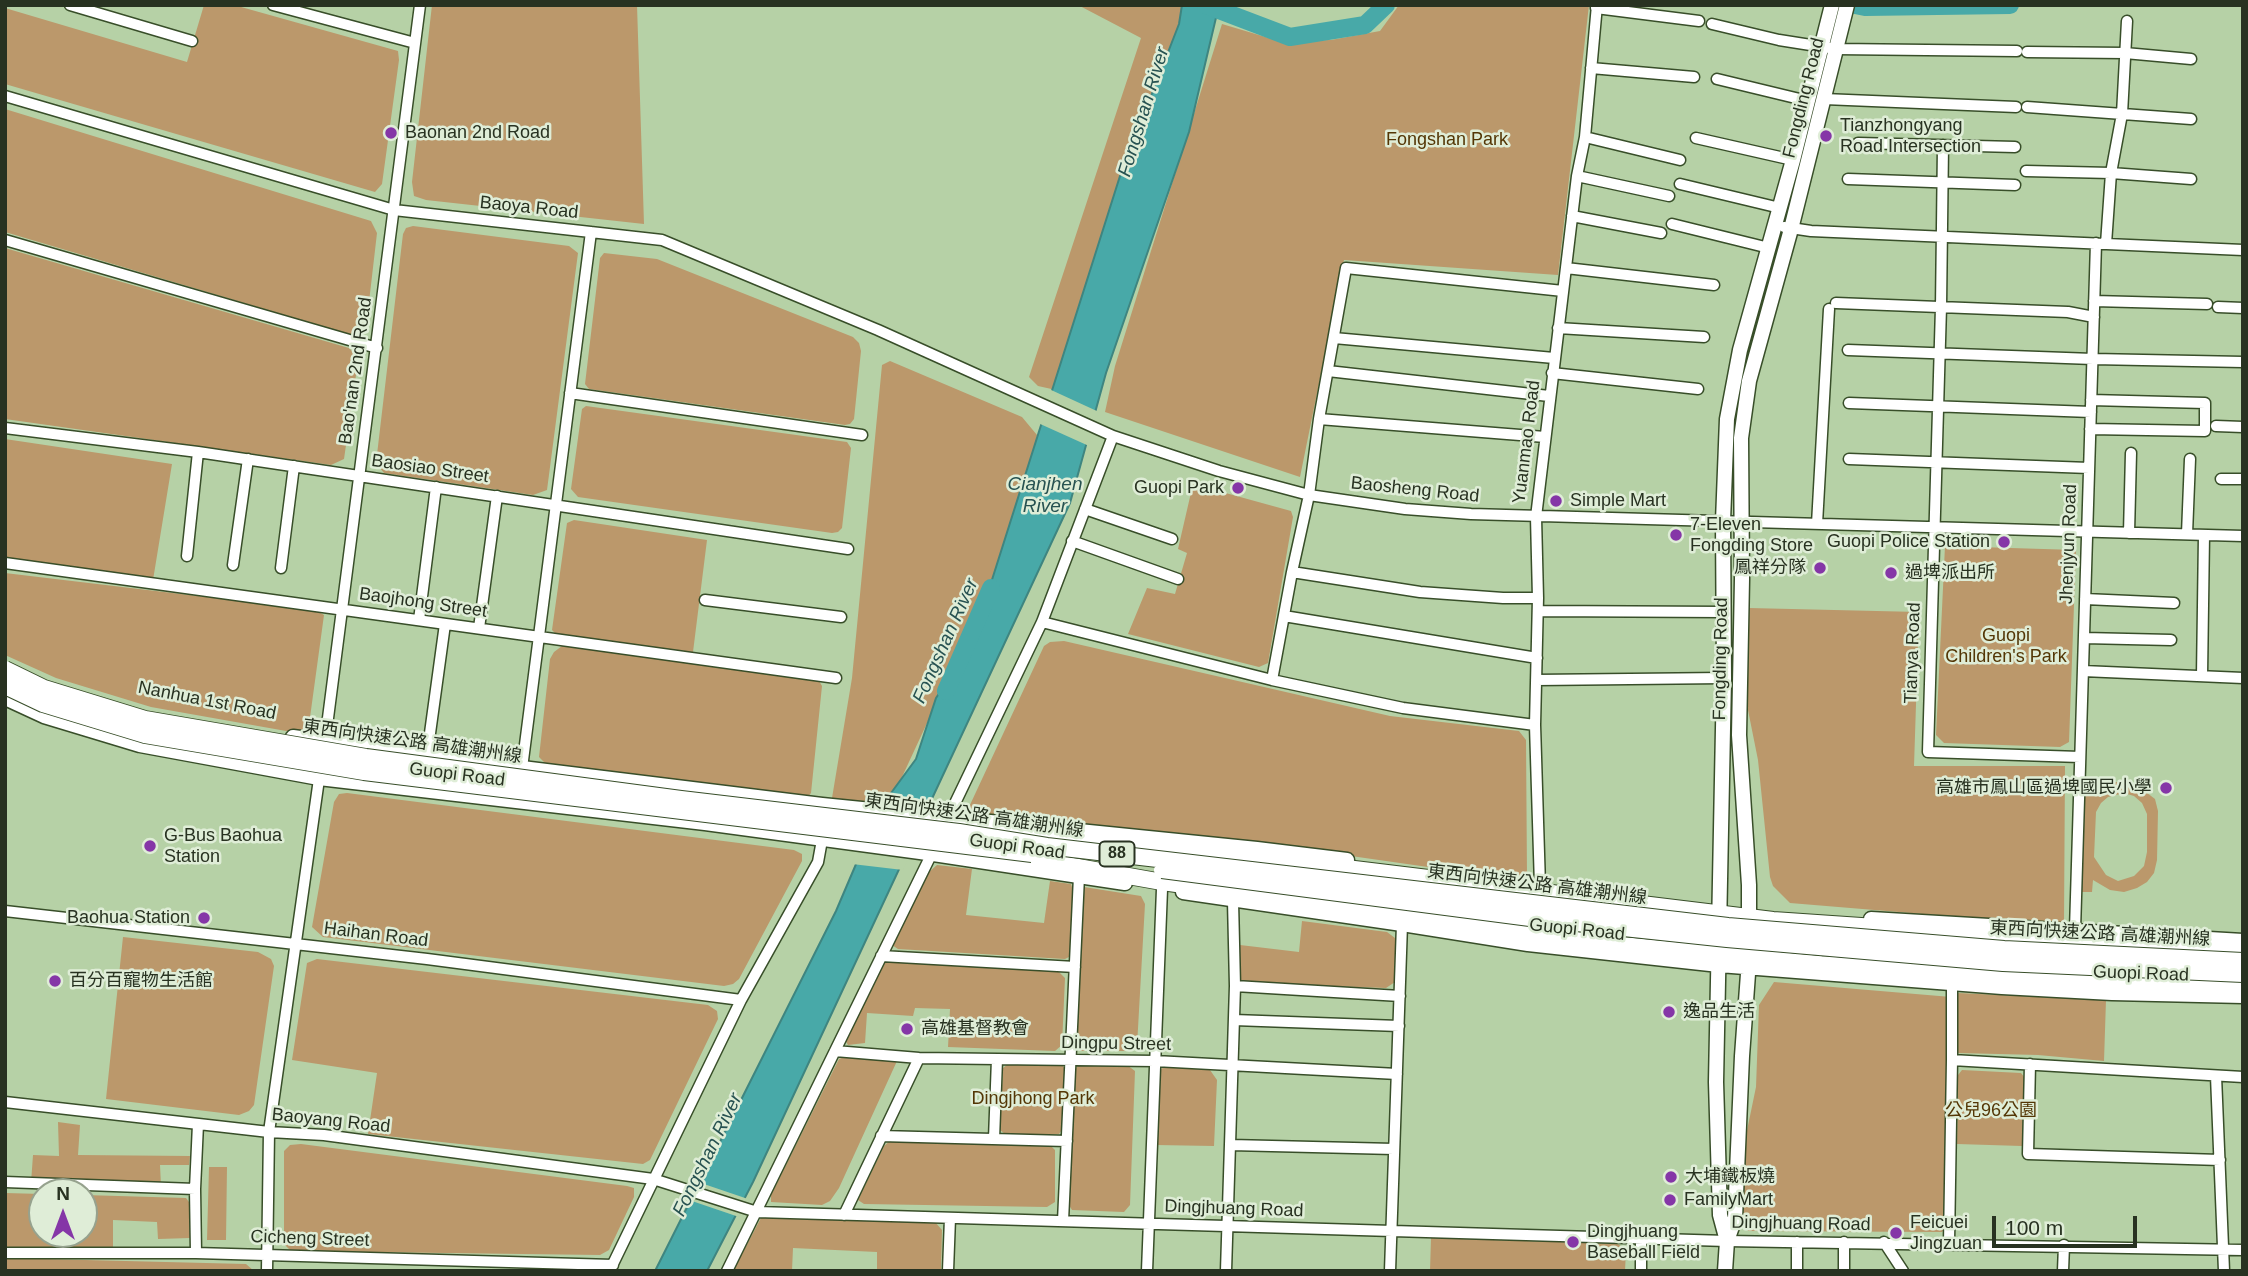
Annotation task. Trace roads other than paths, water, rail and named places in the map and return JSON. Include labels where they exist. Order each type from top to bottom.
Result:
[{"type":"highway","name":"東西向快速公路 高雄潮州線","points":[[5,669],[44,688],[159,722],[366,757],[1530,918],[1727,939],[2003,963],[2243,974]]},
{"type":"highway","name":"東西向快速公路 高雄潮州線","points":[[5,686],[43,704],[145,735],[364,772],[957,838],[1061,847],[1728,926],[2004,949],[2243,961]]},
{"type":"highway","points":[[957,838],[1043,835],[1829,925],[2243,952]]},
{"type":"highway","points":[[957,838],[1162,882],[1719,960],[1821,964],[2113,984],[2243,988]]},
{"type":"main road","name":"Fongding Road","points":[[1726,1271],[1727,1241],[1720,1215],[1716,1082],[1724,678],[1723,521],[1727,419],[1731,386],[1808,101],[1829,48],[1838,11]]},
{"type":"main road","name":"Fongding Road","points":[[1727,1241],[1735,1218],[1749,963],[1749,914],[1739,735],[1741,438],[1749,382],[1824,99],[1829,48]]},
{"type":"main road","name":"Nanhua 1st Road","points":[[5,661],[51,683],[147,712],[325,742]]},
{"type":"main road","points":[[5,698],[44,716],[140,745],[319,778]]},
{"type":"main road","name":"Guopi Road","points":[[325,742],[928,817],[1257,849],[1720,911]]},
{"type":"main road","name":"Guopi Road","points":[[319,778],[705,823],[912,851],[1528,944],[1719,960]]},
{"type":"main road","points":[[1749,914],[2243,941]]},
{"type":"main road","name":"Guopi Road","points":[[1749,963],[1952,984],[2112,993],[2243,996]]},
{"type":"street","points":[[70,5],[192,41]]},
{"type":"street","points":[[273,5],[415,43]]},
{"type":"street","name":"Bao'nan 2nd Road","points":[[267,1271],[269,1132],[343,610],[420,5]]},
{"type":"street","points":[[1596,7],[1699,20]]},
{"type":"street","name":"Yuanmao Road","points":[[1540,886],[1535,725],[1538,611],[1536,517],[1577,176],[1585,137],[1596,7]]},
{"type":"street","name":"Jhenjyun Road","points":[[2075,930],[2094,301],[2111,173],[2122,114],[2127,21]]},
{"type":"street","points":[[1712,24],[1779,40],[1829,48],[2125,53],[2191,59]]},
{"type":"street","points":[[1591,68],[1693,77]]},
{"type":"street","points":[[1717,79],[1808,101]]},
{"type":"street","name":"Baoya Road","points":[[5,96],[394,211],[662,240],[878,330],[1113,436]]},
{"type":"street","points":[[1824,99],[2085,110],[2191,119]]},
{"type":"street","points":[[1585,137],[1680,160]]},
{"type":"street","points":[[1696,138],[1793,160]]},
{"type":"street","points":[[1858,143],[2015,147]]},
{"type":"street","name":"Tianya Road","points":[[1943,145],[1939,405],[1928,752],[2080,757]]},
{"type":"street","points":[[2026,171],[2111,173],[2191,179]]},
{"type":"street","points":[[1577,176],[1669,196]]},
{"type":"street","points":[[1848,179],[2015,185]]},
{"type":"street","points":[[1680,184],[1780,208]]},
{"type":"street","points":[[1572,216],[1661,233]]},
{"type":"street","points":[[1672,224],[1769,248]]},
{"type":"street","points":[[1775,226],[1791,229],[2243,250]]},
{"type":"street","points":[[522,768],[591,232]]},
{"type":"street","points":[[5,240],[377,348]]},
{"type":"street","points":[[1272,680],[1309,495],[1319,419],[1346,268],[1563,291]]},
{"type":"street","points":[[1566,268],[1714,285]]},
{"type":"street","points":[[2094,301],[2243,308]]},
{"type":"street","points":[[1817,524],[1833,306],[2068,312],[2094,317]]},
{"type":"street","points":[[1558,328],[1703,337]]},
{"type":"street","points":[[1334,338],[1554,358]]},
{"type":"street","points":[[1848,350],[2243,362]]},
{"type":"street","points":[[1328,371],[1549,396]]},
{"type":"street","points":[[1552,373],[1698,388]]},
{"type":"street","points":[[570,394],[862,435]]},
{"type":"street","points":[[1849,403],[2091,406],[2205,403],[2205,432],[2090,429]]},
{"type":"street","points":[[1319,419],[1545,437]]},
{"type":"street","points":[[2216,426],[2243,427]]},
{"type":"street","name":"Baosiao Street","points":[[5,428],[248,459],[849,549]]},
{"type":"street","points":[[727,1271],[932,854],[1042,622],[1113,436]]},
{"type":"street","name":"Baosheng Road","points":[[1113,436],[1219,471],[1309,495],[1405,509],[1536,517],[1741,522]]},
{"type":"street","points":[[187,556],[198,452]]},
{"type":"street","points":[[2129,533],[2131,453]]},
{"type":"street","points":[[1849,458],[2089,468]]},
{"type":"street","points":[[233,565],[248,459]]},
{"type":"street","points":[[2187,534],[2190,459]]},
{"type":"street","points":[[281,568],[294,466]]},
{"type":"street","points":[[2221,479],[2243,479]]},
{"type":"street","points":[[419,620],[436,487]]},
{"type":"street","points":[[479,628],[497,496]]},
{"type":"street","points":[[1085,509],[1172,538]]},
{"type":"street","points":[[1741,522],[2243,536]]},
{"type":"street","points":[[2202,676],[2204,535]]},
{"type":"street","points":[[1072,541],[1178,579]]},
{"type":"street","name":"Baojhong Street","points":[[5,563],[836,678]]},
{"type":"street","points":[[1292,572],[1420,592],[1538,598]]},
{"type":"street","points":[[2085,599],[2174,603]]},
{"type":"street","points":[[705,600],[841,617]]},
{"type":"street","points":[[1538,611],[1724,612]]},
{"type":"street","points":[[1284,616],[1537,658]]},
{"type":"street","points":[[1042,622],[1272,680],[1403,708],[1535,725]]},
{"type":"street","points":[[427,755],[446,624]]},
{"type":"street","points":[[2084,638],[2171,640]]},
{"type":"street","points":[[2083,671],[2243,678]]},
{"type":"street","points":[[1536,680],[1724,678]]},
{"type":"street","points":[[611,1268],[741,1000],[818,862],[822,840]]},
{"type":"street","points":[[1063,1221],[1079,876]]},
{"type":"street","points":[[1147,1271],[1162,889]]},
{"type":"street","points":[[1226,1271],[1235,986],[1233,901]]},
{"type":"street","name":"Haihan Road","points":[[5,911],[297,943],[741,1000]]},
{"type":"street","points":[[1390,1271],[1402,923]]},
{"type":"street","points":[[881,956],[1075,967]]},
{"type":"street","points":[[1949,1243],[1952,984]]},
{"type":"street","points":[[1235,986],[1400,996]]},
{"type":"street","points":[[1234,1020],[1399,1026]]},
{"type":"street","name":"Dingpu Street","points":[[835,1051],[919,1058],[1155,1061],[1397,1074]]},
{"type":"street","points":[[845,1215],[919,1058]]},
{"type":"street","points":[[994,1139],[997,1059]]},
{"type":"street","points":[[1952,1060],[2243,1077]]},
{"type":"street","points":[[2031,1064],[2028,1154],[2220,1160]]},
{"type":"street","points":[[2216,1076],[2224,1271]]},
{"type":"street","name":"Baoyang Road","points":[[5,1102],[269,1132],[324,1135],[653,1179],[757,1212],[950,1218]]},
{"type":"street","points":[[196,1253],[198,1124]]},
{"type":"street","points":[[881,1136],[1067,1141]]},
{"type":"street","points":[[1231,1145],[1394,1149]]},
{"type":"street","points":[[5,1182],[195,1189]]},
{"type":"street","points":[[948,1271],[950,1218]]},
{"type":"street","name":"Dingjhuang Road","points":[[950,1218],[1727,1241],[2243,1250]]},
{"type":"street","points":[[1641,1238],[1641,1271]]},
{"type":"street","points":[[1797,1242],[1797,1271]]},
{"type":"street","points":[[1844,1242],[1844,1271]]},
{"type":"street","points":[[1884,1242],[1903,1271]]},
{"type":"street","points":[[2063,1271],[2064,1245]]},
{"type":"street","name":"Cicheng Street","points":[[5,1253],[196,1253],[611,1268]]},
{"type":"water","name":"Cianjhen River","points":[[1182,5],[1219,5],[1189,132],[1106,373],[1070,503],[753,1182],[707,1271],[655,1271],[836,911],[880,808],[916,759],[936,698],[971,646],[1120,176],[1179,24]]},
{"type":"waterway","points":[[1206,5],[1290,37],[1365,25],[1386,5]]},
{"type":"waterway","points":[[1855,5],[2010,5]]},
{"type":"waterway","name":"Fongshan River","points":[[946,691],[991,588]]},
{"type":"place","name":"Baonan 2nd Road","points":[[391,133]]},
{"type":"place","name":"Tianzhongyang Road Intersection","points":[[1826,136]]},
{"type":"place","name":"Guopi Park","points":[[1238,488]]},
{"type":"place","name":"Simple Mart","points":[[1556,501]]},
{"type":"place","name":"7-Eleven Fongding Store","points":[[1676,535]]},
{"type":"place","name":"Guopi Police Station","points":[[2004,542]]},
{"type":"place","name":"鳳祥分隊","points":[[1820,568]]},
{"type":"place","name":"過埤派出所","points":[[1891,573]]},
{"type":"place","name":"高雄市鳳山區過埤國民小學","points":[[2166,788]]},
{"type":"place","name":"G-Bus Baohua Station","points":[[150,846]]},
{"type":"place","name":"Baohua Station","points":[[204,918]]},
{"type":"place","name":"百分百寵物生活館","points":[[55,981]]},
{"type":"place","name":"逸品生活","points":[[1669,1012]]},
{"type":"place","name":"高雄基督教會","points":[[907,1029]]},
{"type":"place","name":"大埔鐵板燒","points":[[1671,1177]]},
{"type":"place","name":"FamilyMart","points":[[1670,1200]]},
{"type":"place","name":"Feicuei Jingzuan","points":[[1896,1233]]},
{"type":"place","name":"Dingjhuang Baseball Field","points":[[1573,1242]]},
{"type":"park label","name":"Fongshan Park","points":[[1447,140]]},
{"type":"park label","name":"Guopi Children's Park","points":[[2006,646]]},
{"type":"park label","name":"Dingjhong Park","points":[[1033,1099]]},
{"type":"park label","name":"公兒96公園","points":[[1991,1111]]}]
